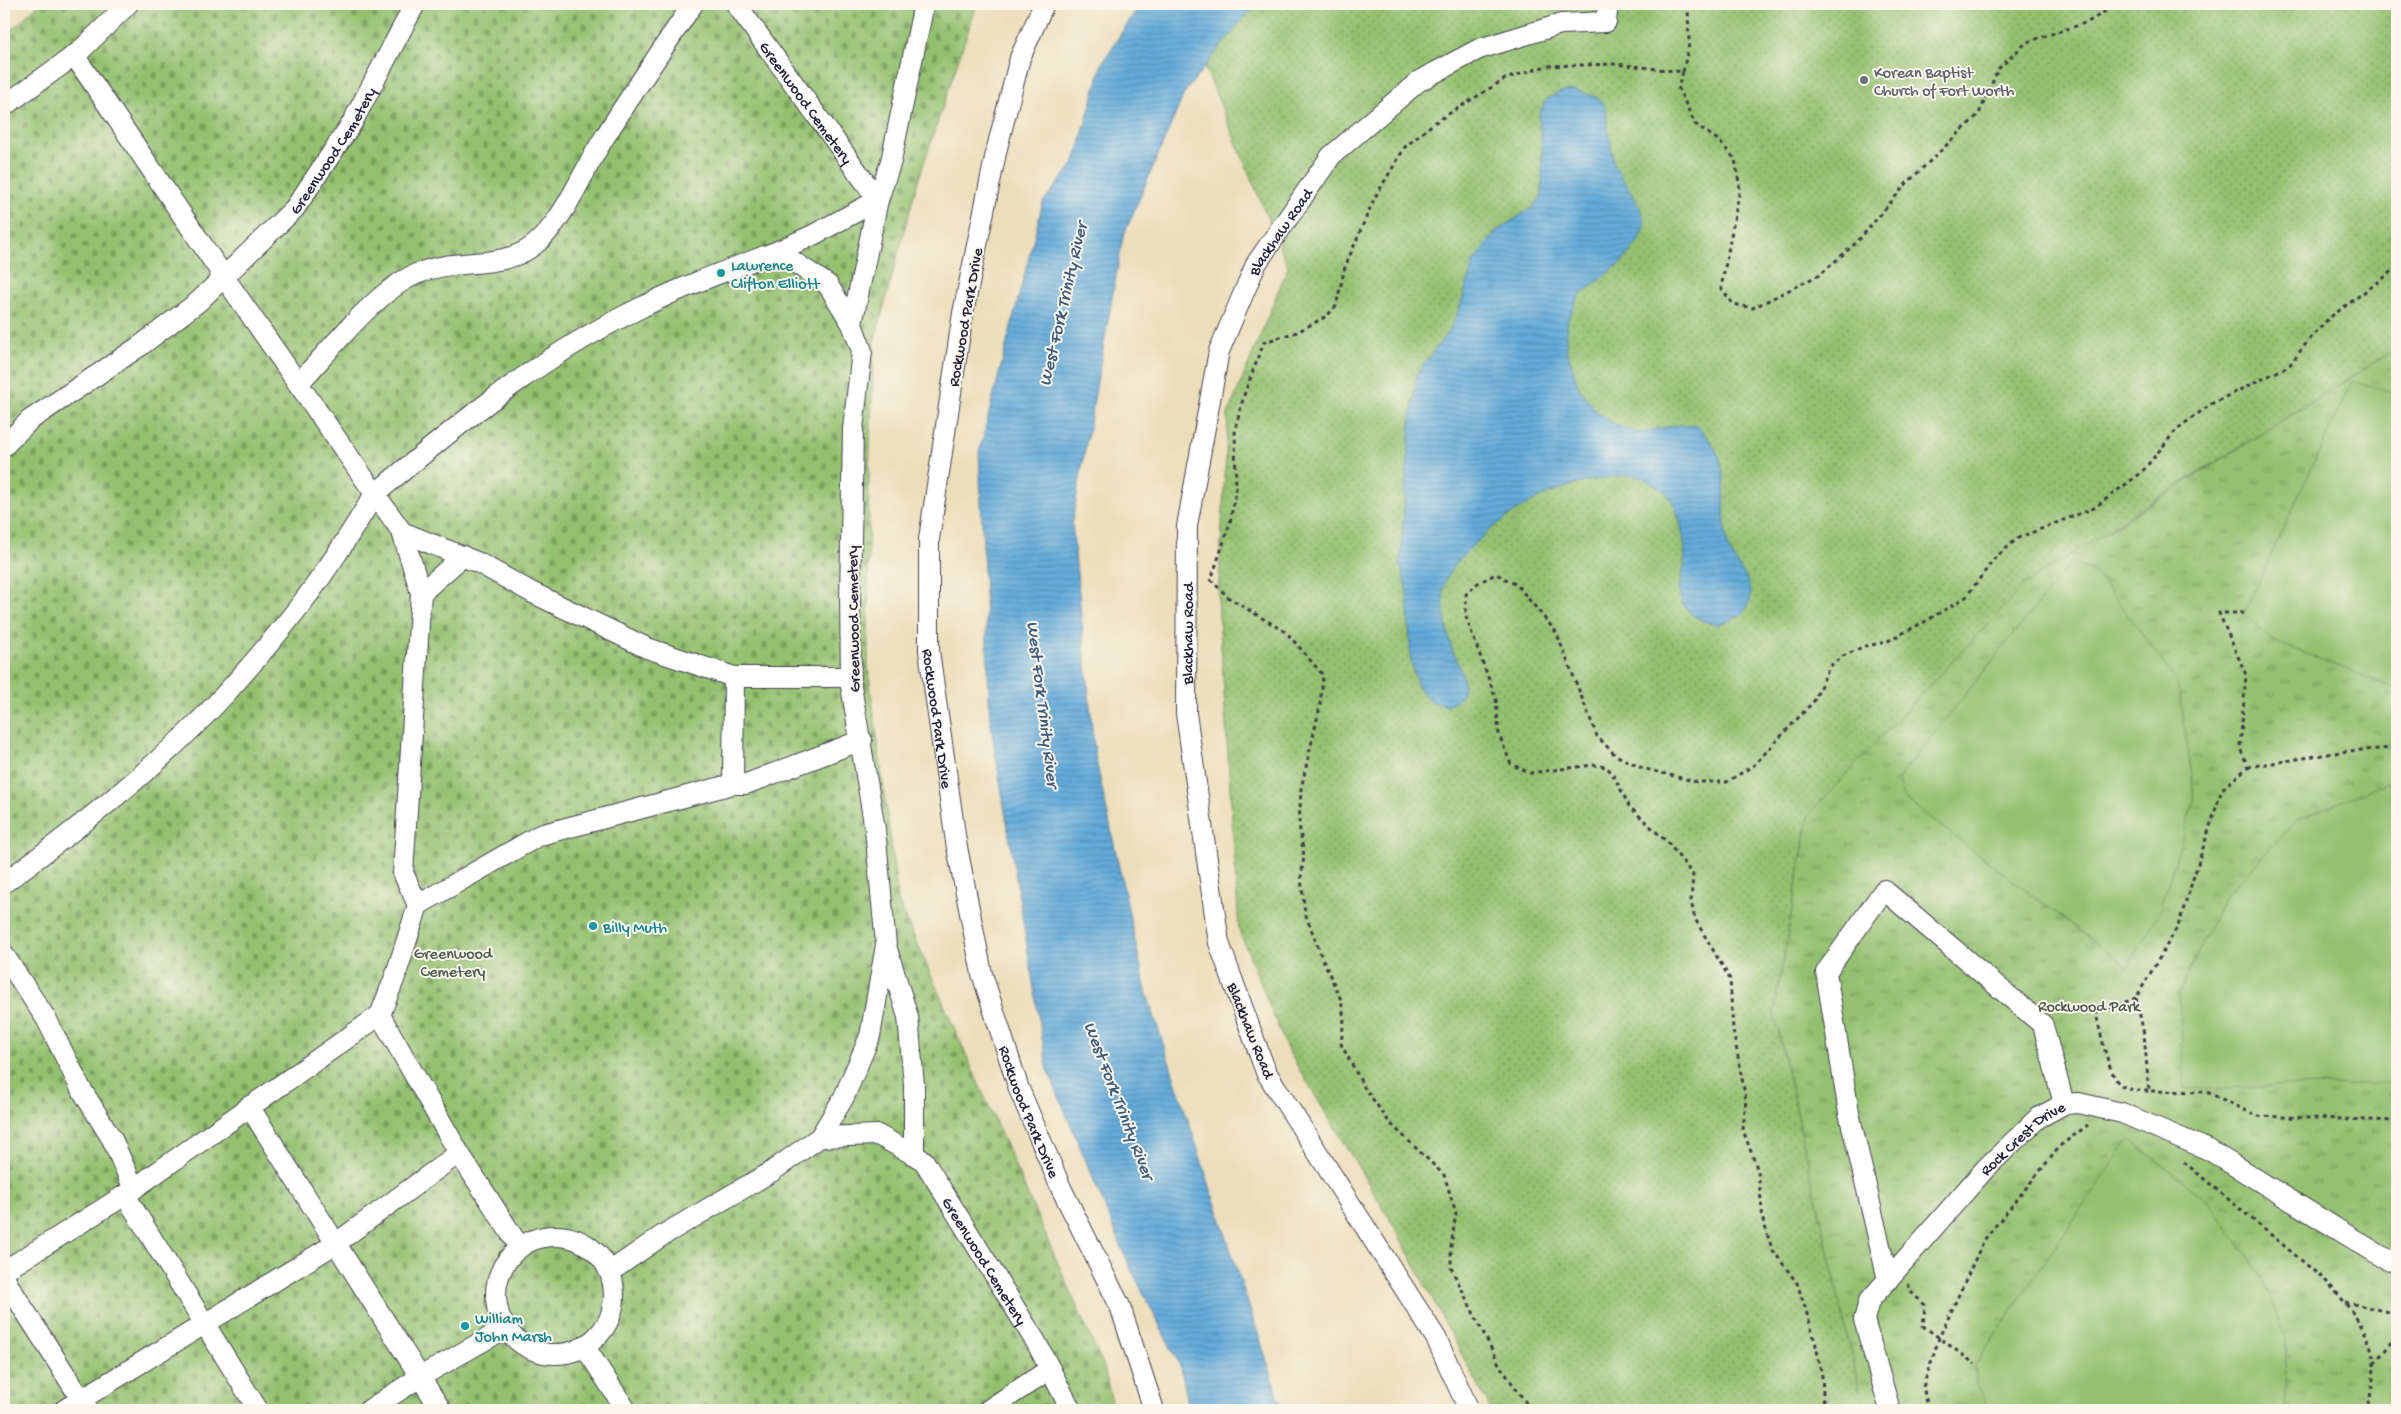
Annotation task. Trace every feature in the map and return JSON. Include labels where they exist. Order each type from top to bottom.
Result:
[{"type":"street","points":[[4,106],[74,55],[128,4]]},
{"type":"street","name":"Greenwood Cemetery","points":[[4,446],[30,420],[140,346],[198,302],[294,208],[352,123],[415,4]]},
{"type":"street","points":[[298,384],[385,292],[417,273],[453,264],[503,260],[532,246],[557,221],[602,142],[693,4]]},
{"type":"street","name":"Greenwood Cemetery","points":[[736,4],[878,200]]},
{"type":"street","points":[[852,324],[878,200],[891,161],[924,4]]},
{"type":"street","name":"Rockwood Park Drive","points":[[1044,4],[1020,58],[997,148],[963,313],[929,539],[929,651],[956,842],[982,974],[1019,1089],[1061,1188],[1120,1306],[1154,1410]]},
{"type":"street","name":"Blackhaw Road","points":[[1469,1410],[1436,1338],[1266,1072],[1219,943],[1186,713],[1187,526],[1219,351],[1256,264],[1331,156],[1419,82],[1479,49],[1561,24],[1606,22],[1608,4]]},
{"type":"street","points":[[74,55],[224,278],[402,532],[422,593],[403,873],[418,905]]},
{"type":"street","points":[[4,883],[75,831],[164,753],[226,692],[279,631],[329,566],[375,494],[488,402],[583,339],[636,309],[675,291],[814,235],[878,200]]},
{"type":"street","name":"Greenwood Cemetery","points":[[778,251],[828,285],[852,324],[862,351],[853,429],[850,589],[851,677],[875,829],[886,945],[908,1017],[914,1085],[914,1155]]},
{"type":"street","points":[[402,532],[463,556],[646,648],[734,676],[851,677]]},
{"type":"street","points":[[422,593],[463,556]]},
{"type":"street","points":[[733,784],[734,676]]},
{"type":"street","points":[[4,1271],[130,1192],[380,1015],[395,977],[418,905],[540,835],[733,784],[746,784],[862,740]]},
{"type":"street","points":[[1894,1272],[1849,1113],[1826,972],[1884,890],[2043,1025],[2064,1104]]},
{"type":"street","name":"Greenwood Cemetery","points":[[611,1271],[664,1235],[771,1172],[820,1137],[844,1097],[870,1036],[886,945]]},
{"type":"street","points":[[4,955],[47,1020],[80,1087],[112,1139],[130,1192],[258,1410]]},
{"type":"street","points":[[380,1015],[459,1153],[519,1246]]},
{"type":"street","name":"Rock Crest Drive","points":[[1890,1410],[1864,1320],[1869,1301],[1985,1169],[2038,1118],[2064,1104],[2079,1103],[2122,1112],[2209,1150],[2381,1256],[2397,1263]]},
{"type":"street","points":[[249,1106],[441,1410]]},
{"type":"street","name":"Greenwood Cemetery","points":[[820,1137],[878,1135],[924,1161],[964,1222],[1036,1342],[1071,1410]]},
{"type":"street","points":[[64,1410],[85,1405],[205,1322],[335,1244],[459,1153]]},
{"type":"street","points":[[540,1236],[569,1236],[595,1249],[611,1271],[616,1295],[612,1314],[604,1330],[585,1347],[568,1353],[542,1353],[523,1345],[506,1328],[499,1313],[496,1294],[499,1273],[504,1263],[519,1246],[540,1236]]},
{"type":"street","points":[[4,1278],[85,1405]]},
{"type":"street","points":[[369,1410],[420,1377],[506,1328]]},
{"type":"street","points":[[585,1347],[626,1410]]},
{"type":"street","points":[[988,1410],[1050,1369]]},
{"type":"path","points":[[1688,4],[1690,44],[1678,87],[1695,124],[1718,140],[1735,159],[1740,189],[1721,288],[1733,304],[1753,308],[1821,274],[1858,241],[1907,183],[1979,114],[1998,68],[2027,42],[2088,22],[2117,4]]},
{"type":"path","points":[[1531,1410],[1500,1366],[1451,1268],[1451,1246],[1456,1212],[1444,1175],[1389,1122],[1364,1087],[1341,1044],[1344,1019],[1341,1000],[1305,913],[1301,878],[1304,856],[1300,824],[1301,789],[1320,706],[1324,675],[1287,633],[1229,598],[1211,580],[1230,523],[1236,490],[1234,430],[1244,395],[1264,342],[1297,332],[1327,316],[1336,306],[1348,258],[1374,199],[1405,147],[1434,123],[1505,79],[1546,66],[1616,64],[1683,72]]},
{"type":"path","points":[[1824,1410],[1822,1376],[1805,1306],[1797,1283],[1772,1249],[1763,1220],[1758,1171],[1743,1130],[1746,1100],[1732,1030],[1730,979],[1695,919],[1692,901],[1693,875],[1669,844],[1628,806],[1615,778],[1607,767],[1592,765],[1530,773],[1511,764],[1499,735],[1496,699],[1466,617],[1466,594],[1478,583],[1496,574],[1517,585],[1556,632],[1597,736],[1615,755],[1642,768],[1697,782],[1727,782],[1754,765],[1814,701],[1829,668],[1843,656],[1865,646],[1886,642],[1926,622],[1966,597],[1994,559],[2018,538],[2094,508],[2141,473],[2177,429],[2211,404],[2289,366],[2329,318],[2397,268]]},
{"type":"path","points":[[2244,613],[2219,613],[2246,675],[2240,748],[2248,767]]},
{"type":"path","points":[[2397,748],[2347,751],[2248,767],[2222,789],[2178,926],[2136,998],[2096,1013],[2104,1046],[2117,1082],[2131,1090],[2208,1092],[2257,1116],[2397,1121]]},
{"type":"path","points":[[2136,998],[2144,1034],[2149,1091]]},
{"type":"path","points":[[1929,1410],[1923,1387],[1939,1338],[1984,1240],[2061,1145],[2091,1123]]},
{"type":"path","points":[[2182,1160],[2326,1281],[2345,1301],[2365,1333],[2374,1363],[2368,1410]]},
{"type":"path","points":[[1894,1272],[1925,1305],[1923,1326],[1975,1364]]},
{"type":"path","points":[[2345,1301],[2397,1314]]},
{"type":"path","points":[[2374,1363],[2397,1337]]},
{"type":"green space","name":"Greenwood Cemetery","points":[[39,4],[977,4],[917,184],[874,343],[869,473],[868,667],[898,900],[1104,1368],[1114,1410],[4,1410],[4,37]]},
{"type":"green space","points":[[1243,4],[2397,4],[2397,348],[2112,527],[1809,814],[1774,1012],[1864,1410],[1491,1410],[1395,1228],[1287,1049],[1239,930],[1218,599],[1228,414],[1288,267],[1201,58]]},
{"type":"green space","name":"Rockwood Park","points":[[2397,348],[2397,1410],[1864,1410],[1774,1012],[1809,814],[2026,583]]},
{"type":"green space","points":[[2352,381],[2397,393],[2397,689],[2273,641],[2244,613]]},
{"type":"green space","points":[[2071,562],[2097,574],[2177,681],[2191,768],[2194,799],[2160,911],[2128,967],[1905,799],[1898,779]]},
{"type":"green space","points":[[2397,778],[2397,1083],[2185,1089],[2179,993],[2224,897],[2297,820]]},
{"type":"green space","points":[[2129,1139],[2207,1200],[2262,1276],[2286,1339],[2285,1410],[1988,1410],[1976,1383],[1975,1364]]},
{"type":"water","name":"West Fork Trinity River","points":[[1140,4],[1258,4],[1246,15],[1185,92],[1123,237],[1072,523],[1095,756],[1146,991],[1283,1410],[1189,1410],[1181,1368],[1129,1265],[1047,1068],[990,720],[979,452],[1043,202],[1075,162],[1102,63]]},
{"type":"water","points":[[1573,90],[1594,96],[1604,104],[1614,165],[1639,205],[1645,223],[1639,240],[1622,262],[1579,296],[1568,319],[1566,348],[1579,388],[1595,410],[1615,425],[1638,433],[1677,425],[1697,426],[1710,440],[1718,454],[1722,467],[1725,524],[1729,549],[1747,580],[1750,588],[1750,597],[1748,605],[1741,614],[1721,624],[1707,622],[1697,618],[1688,611],[1679,593],[1685,550],[1678,516],[1669,496],[1642,477],[1618,476],[1569,486],[1531,502],[1506,518],[1475,544],[1449,572],[1443,595],[1446,623],[1464,686],[1459,699],[1447,706],[1429,700],[1418,687],[1411,661],[1407,592],[1400,563],[1410,425],[1417,374],[1450,329],[1460,307],[1474,261],[1495,232],[1533,207],[1542,195],[1542,150],[1539,115],[1545,101],[1559,92]]},
{"type":"place","name":"Korean Baptist Church of Fort Worth","points":[[1864,80]]},
{"type":"place","name":"Lawrence Clifton Elliott","points":[[721,273]]},
{"type":"place","name":"Billy Muth","points":[[593,926]]},
{"type":"place","name":"William John Marsh","points":[[465,1326]]}]
